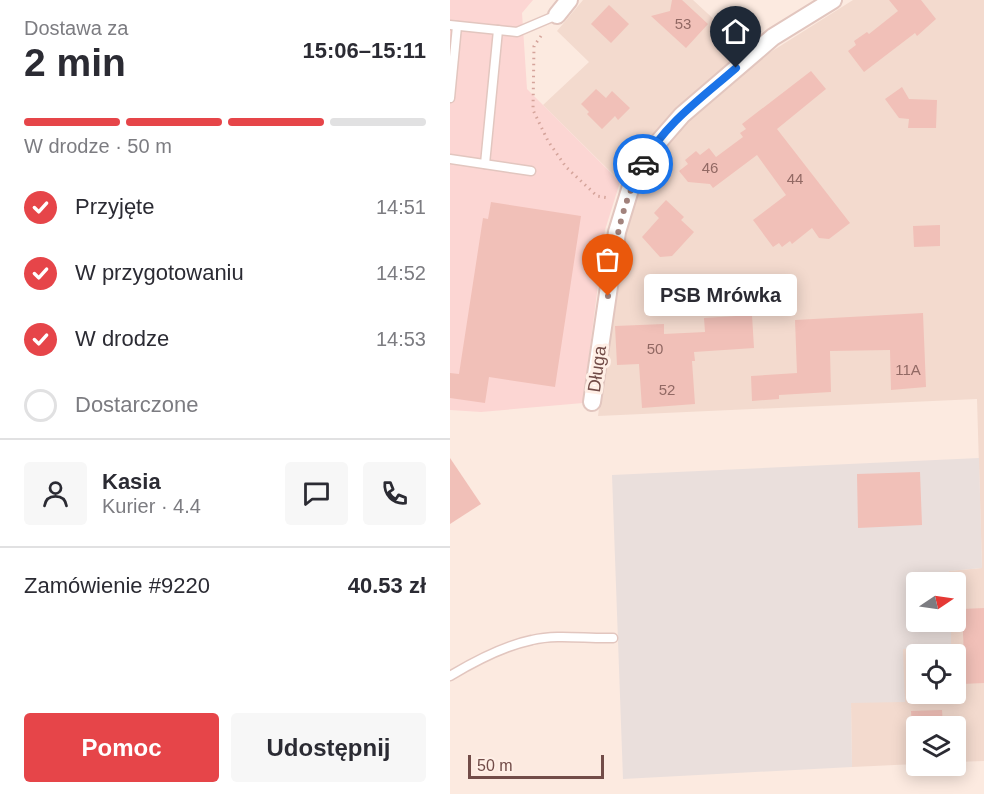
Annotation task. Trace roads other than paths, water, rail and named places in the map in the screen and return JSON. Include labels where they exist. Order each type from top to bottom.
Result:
[{"type":"street","points":[[557,15],[569,0]]},
{"type":"street","name":"Długa","points":[[592,402],[616,232],[632,183],[648,154],[682,115],[773,37],[833,0]]},
{"type":"lane","points":[[450,98],[453,26],[517,32],[557,15]]},
{"type":"lane","points":[[485,164],[498,30]]},
{"type":"lane","points":[[450,159],[531,171]]},
{"type":"lane","points":[[450,676],[480,658],[532,640],[613,638]]},
{"type":"place","name":"PSB Mrówka","points":[[608,296]]}]
